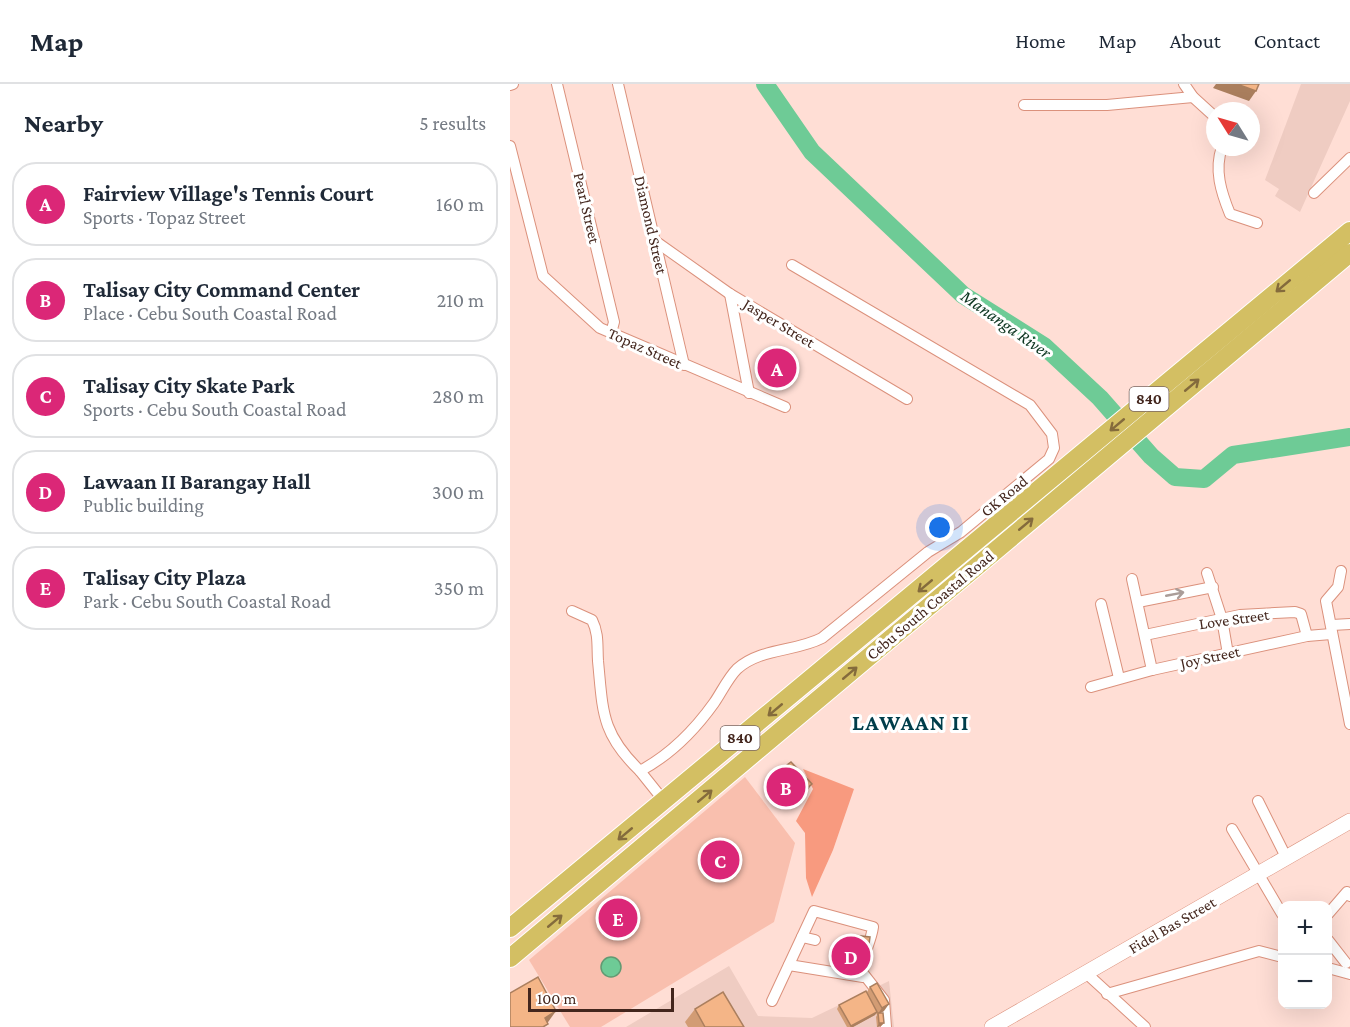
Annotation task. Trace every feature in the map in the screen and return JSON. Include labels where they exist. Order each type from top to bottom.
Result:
[{"type":"highway","name":"Cebu South Coastal Road","points":[[510,958],[976,555],[1339,254],[1350,231]]},
{"type":"highway","name":"Cebu South Coastal Road","points":[[510,928],[664,801],[976,555]]},
{"type":"street","name":"Pearl Street","points":[[557,84],[614,322],[611,333]]},
{"type":"street","name":"Diamond Street","points":[[618,84],[684,365]]},
{"type":"street","points":[[1184,84],[1193,97],[1206,109]]},
{"type":"street","points":[[1024,105],[1107,105],[1193,97]]},
{"type":"street","name":"Topaz Street","points":[[510,146],[543,276],[600,328],[785,407]]},
{"type":"street","points":[[1219,156],[1219,189],[1230,214],[1257,223]]},
{"type":"street","points":[[1314,193],[1350,158]]},
{"type":"street","name":"Jasper Street","points":[[655,241],[730,294],[907,399]]},
{"type":"street","name":"GK Road","points":[[640,771],[663,759],[689,733],[708,712],[736,670],[750,659],[809,645],[822,638],[928,552],[961,532],[1021,483],[1049,459],[1054,448],[1052,434],[1030,405],[792,265]]},
{"type":"street","points":[[730,294],[749,393]]},
{"type":"street","points":[[1341,571],[1338,587],[1326,601],[1350,724]]},
{"type":"street","points":[[1207,573],[1222,619],[1228,654]]},
{"type":"street","points":[[1132,579],[1152,670]]},
{"type":"street","points":[[1138,602],[1213,587]]},
{"type":"street","points":[[1101,604],[1119,678]]},
{"type":"street","points":[[573,611],[592,620],[594,625],[598,644],[600,697],[607,727],[623,754],[664,801]]},
{"type":"street","name":"Love Street","points":[[1145,635],[1246,614],[1299,612],[1307,636]]},
{"type":"street","name":"Joy Street","points":[[1091,687],[1119,678],[1307,636],[1350,624]]},
{"type":"street","points":[[1258,801],[1286,857]]},
{"type":"street","name":"Fidel Bas Street","points":[[992,1027],[1008,1023],[1086,973],[1350,821]]},
{"type":"street","points":[[1232,829],[1260,872],[1278,906]]},
{"type":"street","points":[[1332,910],[1349,892]]},
{"type":"street","points":[[772,1001],[814,911],[871,925],[873,931],[862,960],[863,977]]},
{"type":"street","points":[[802,937],[815,940]]},
{"type":"street","points":[[1332,946],[1348,968]]},
{"type":"street","points":[[1107,994],[1259,951],[1278,956]]},
{"type":"street","points":[[789,965],[863,977],[884,1000],[886,1027]]},
{"type":"street","points":[[1332,968],[1348,968]]},
{"type":"street","points":[[1086,973],[1144,1027]]},
{"type":"shaded area","points":[[1301,84],[1350,84],[1350,101],[1300,212],[1275,196],[1279,189],[1265,180]]},
{"type":"shaded area","points":[[768,354],[793,372],[785,383],[760,364]]},
{"type":"shaded area","points":[[803,769],[854,789],[833,850],[812,897],[806,878],[805,833],[796,821],[813,789]]},
{"type":"shaded area","points":[[745,777],[795,843],[774,922],[601,1027],[570,1027],[529,960]]},
{"type":"shaded area","points":[[611,957],[618,960],[621,967],[618,974],[611,977],[604,974],[601,967],[604,960]]},
{"type":"shaded area","points":[[729,966],[758,1016],[812,1018],[889,981],[894,1027],[626,1027]]},
{"type":"building","points":[[1237,84],[1259,84],[1256,91]]},
{"type":"building","points":[[791,762],[812,784],[791,801],[771,777]]},
{"type":"building","points":[[852,935],[870,937],[868,951],[850,949]]},
{"type":"building","points":[[538,977],[556,1011],[545,1018],[548,1024],[543,1027],[510,1027],[510,993]]},
{"type":"building","points":[[877,983],[889,1004],[882,1008],[870,987]]},
{"type":"building","points":[[866,991],[877,1012],[851,1026],[839,1005]]},
{"type":"building","points":[[723,992],[744,1027],[705,1027],[695,1009]]},
{"type":"building","points":[[878,1013],[883,1013],[884,1023],[879,1023]]},
{"type":"waterway","name":"Mananga River","points":[[765,84],[812,152],[963,295],[1044,346],[1100,398],[1151,456],[1175,477],[1204,479],[1233,455],[1350,437]]},
{"type":"place","name":"Fairview Village's Tennis Court","points":[[777,368]]},
{"type":"place","name":"Talisay City Command Center","points":[[786,787]]},
{"type":"place","name":"Talisay City Skate Park","points":[[720,860]]},
{"type":"place","name":"Talisay City Plaza","points":[[618,918]]},
{"type":"place","name":"Lawaan II Barangay Hall","points":[[851,956]]},
{"type":"district","name":"LAWAAN II","points":[[911,722]]}]
